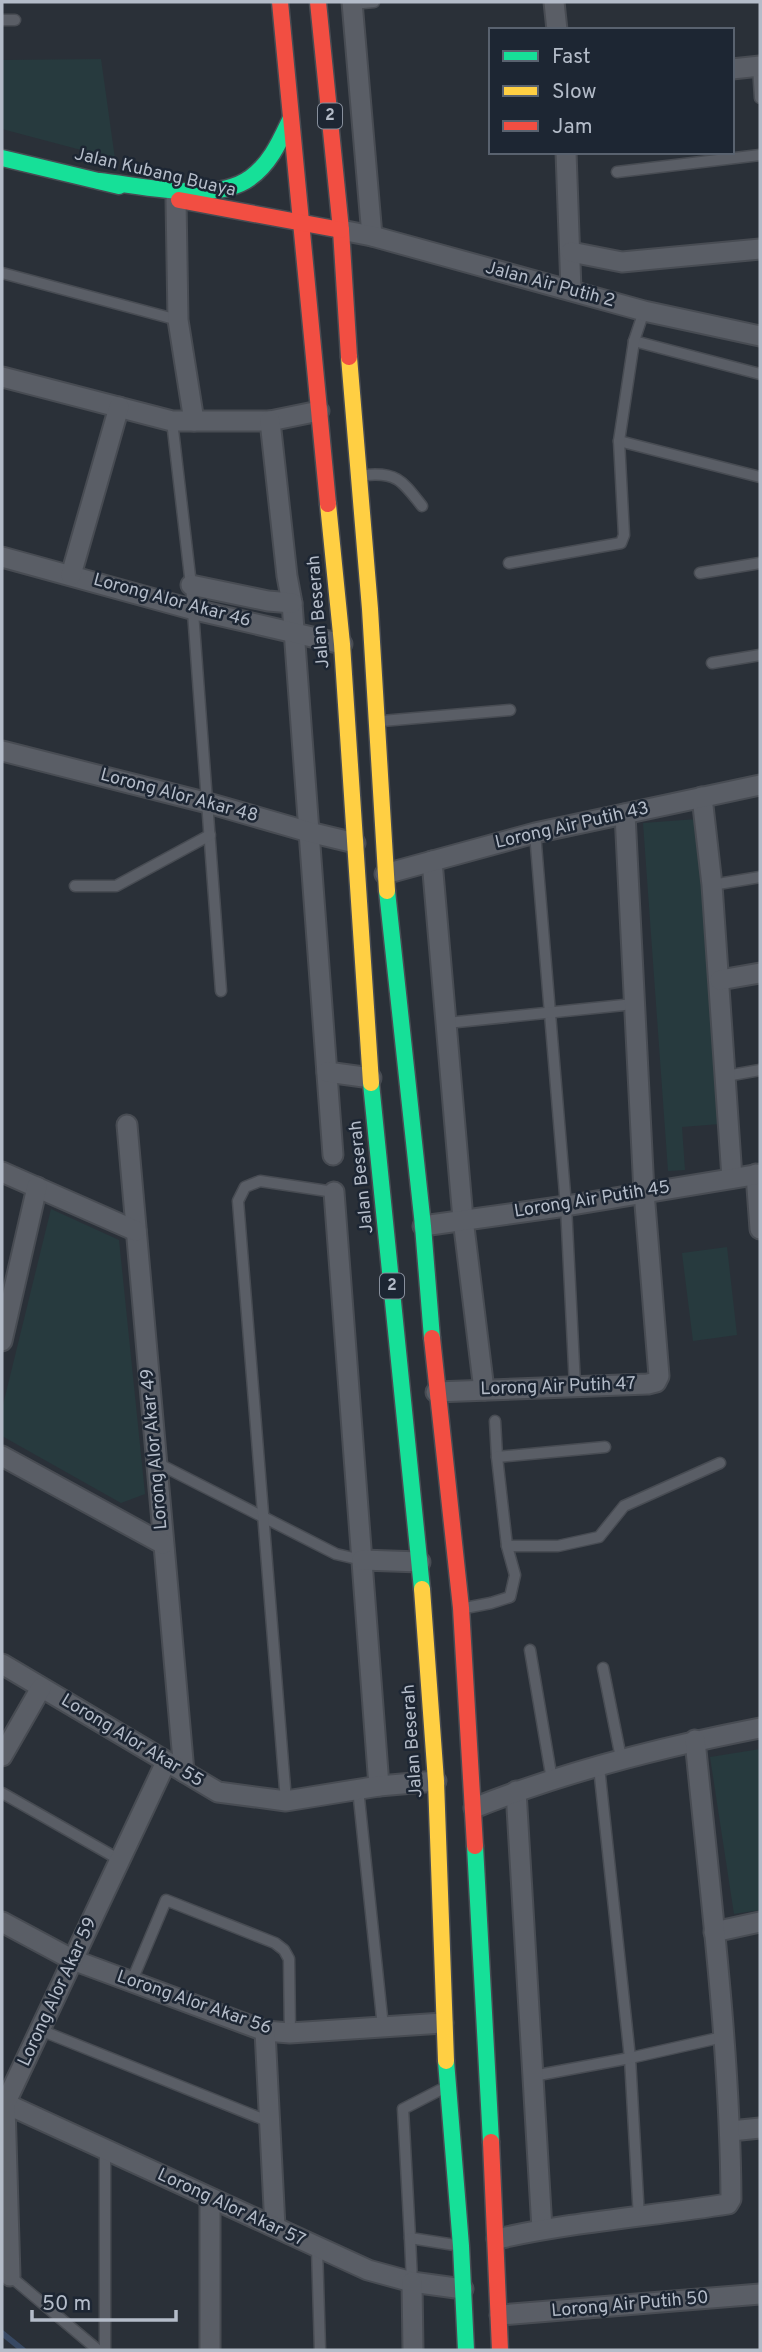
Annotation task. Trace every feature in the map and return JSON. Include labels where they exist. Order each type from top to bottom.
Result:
[{"type":"main road","name":"Jalan Beserah","points":[[280,2],[342,645],[371,1078],[420,1562],[436,1781],[443,2024],[461,2246],[466,2350]]},
{"type":"main road","name":"2","points":[[318,2],[341,230],[343,287],[370,609],[385,874],[423,1226],[436,1392],[461,1608],[497,2239],[500,2350]]},
{"type":"main road","points":[[99,181],[223,191],[242,184],[259,172],[278,146],[290,120]]},
{"type":"main road","name":"Jalan Kubang Buaya","points":[[2,158],[176,200],[341,230]]},
{"type":"street","points":[[554,2],[557,28]]},
{"type":"street","points":[[352,3],[372,236]]},
{"type":"street","points":[[734,69],[759,66]]},
{"type":"street","points":[[566,154],[570,290]]},
{"type":"street","points":[[176,200],[178,320],[194,421]]},
{"type":"street","name":"Jalan Air Putih 2","points":[[341,230],[372,236],[644,311],[760,336]]},
{"type":"street","points":[[571,252],[622,262],[760,249]]},
{"type":"street","points":[[2,377],[172,421],[271,421],[319,411]]},
{"type":"street","points":[[71,575],[119,407]]},
{"type":"street","points":[[271,421],[292,603],[333,1155]]},
{"type":"street","name":"Lorong Alor Akar 46","points":[[2,557],[191,609],[342,645]]},
{"type":"street","points":[[191,585],[268,601],[292,603]]},
{"type":"street","name":"Lorong Alor Akar 48","points":[[2,751],[355,843]]},
{"type":"street","name":"Lorong Air Putih 43","points":[[385,874],[535,833],[760,785]]},
{"type":"street","points":[[702,797],[720,980],[732,1178]]},
{"type":"street","points":[[625,814],[644,1192]]},
{"type":"street","points":[[432,861],[463,1219],[484,1390]]},
{"type":"street","points":[[720,980],[760,973]]},
{"type":"street","points":[[327,1072],[371,1078]]},
{"type":"street","name":"Lorong Alor Akar 49","points":[[127,1125],[184,1772]]},
{"type":"street","points":[[2,1172],[136,1231]]},
{"type":"street","points":[[758,1174],[760,1229]]},
{"type":"street","name":"Lorong Air Putih 45","points":[[423,1226],[566,1206],[758,1174]]},
{"type":"street","points":[[2,1341],[37,1187]]},
{"type":"street","points":[[334,1192],[379,1786]]},
{"type":"street","name":"Lorong Air Putih 47","points":[[436,1392],[656,1382],[659,1376],[644,1192]]},
{"type":"street","points":[[2,1456],[163,1544]]},
{"type":"street","points":[[362,1560],[420,1562]]},
{"type":"street","name":"Lorong Alor Akar 55","points":[[2,1664],[218,1792],[286,1801],[379,1786],[436,1781]]},
{"type":"street","points":[[2,1756],[41,1688]]},
{"type":"street","points":[[474,1808],[516,1791],[621,1758],[760,1728]]},
{"type":"street","points":[[497,2239],[542,2229],[728,2204],[731,2199],[731,2131],[695,1740]]},
{"type":"street","name":"Lorong Alor Akar 59","points":[[10,2276],[4,2103],[166,1762]]},
{"type":"street","points":[[516,1791],[542,2229]]},
{"type":"street","name":"Lorong Alor Akar 56","points":[[2,1922],[73,1960],[265,2031],[290,2033],[443,2024]]},
{"type":"street","points":[[714,1932],[760,1922]]},
{"type":"street","points":[[265,2031],[275,2227]]},
{"type":"street","name":"Lorong Alor Akar 57","points":[[4,2103],[368,2270],[412,2282],[463,2288]]},
{"type":"street","points":[[731,2131],[760,2128]]},
{"type":"street","points":[[209,2199],[210,2350]]},
{"type":"street","points":[[412,2282],[413,2350]]},
{"type":"street","name":"Lorong Air Putih 50","points":[[500,2315],[760,2294]]},
{"type":"lane","points":[[352,3],[374,2]]},
{"type":"lane","points":[[2,20],[15,20]]},
{"type":"lane","points":[[759,66],[760,98]]},
{"type":"lane","points":[[617,172],[760,155]]},
{"type":"lane","points":[[2,273],[178,320]]},
{"type":"lane","points":[[509,563],[621,543],[624,535],[619,441],[634,341],[644,311]]},
{"type":"lane","points":[[634,341],[760,374]]},
{"type":"lane","points":[[172,421],[191,585],[221,991]]},
{"type":"lane","points":[[619,441],[760,477]]},
{"type":"lane","points":[[359,475],[384,473],[402,481],[422,506]]},
{"type":"lane","points":[[699,573],[760,563]]},
{"type":"lane","points":[[712,663],[760,655]]},
{"type":"lane","points":[[376,721],[510,710]]},
{"type":"lane","points":[[535,833],[566,1206],[575,1386]]},
{"type":"lane","points":[[75,886],[116,886],[210,835]]},
{"type":"lane","points":[[712,885],[760,877]]},
{"type":"lane","points":[[447,1023],[634,1004]]},
{"type":"lane","points":[[726,1076],[760,1070]]},
{"type":"lane","points":[[286,1801],[238,1201],[244,1187],[260,1181],[334,1192]]},
{"type":"lane","points":[[461,1608],[510,1597],[515,1575],[507,1546],[495,1420]]},
{"type":"lane","points":[[497,1457],[605,1447]]},
{"type":"lane","points":[[156,1463],[336,1554],[362,1560]]},
{"type":"lane","points":[[507,1546],[558,1546],[598,1538],[624,1506],[720,1463]]},
{"type":"lane","points":[[530,1650],[552,1780]]},
{"type":"lane","points":[[603,1668],[621,1758]]},
{"type":"lane","points":[[598,1766],[630,2058],[639,2218]]},
{"type":"lane","points":[[358,1789],[383,2027]]},
{"type":"lane","points":[[2,1793],[120,1860]]},
{"type":"lane","points":[[131,1983],[166,1900],[275,1942],[284,1950],[289,1959],[290,2033]]},
{"type":"lane","points":[[40,2030],[270,2123]]},
{"type":"lane","points":[[534,2076],[723,2037]]},
{"type":"lane","points":[[412,2282],[403,2109],[447,2087]]},
{"type":"lane","points":[[105,2150],[105,2350]]},
{"type":"lane","points":[[411,2238],[461,2246]]},
{"type":"lane","points":[[317,2248],[320,2350]]},
{"type":"lane","points":[[10,2276],[98,2350]]},
{"type":"green space","points":[[101,59],[115,159],[2,129],[2,60]]},
{"type":"green space","points":[[697,819],[720,1124],[682,1127],[685,1170],[668,1171],[643,823]]},
{"type":"green space","points":[[51,1209],[119,1240],[145,1494],[121,1503],[2,1436],[2,1409]]},
{"type":"green space","points":[[727,1247],[737,1335],[693,1341],[682,1253]]},
{"type":"green space","points":[[760,1749],[760,1910],[734,1914],[710,1757]]},
{"type":"waterway","points":[[2,2333],[23,2350]]},
{"type":"traffic: fast","points":[[99,181],[177,191],[217,190],[235,186],[250,178],[263,166],[274,152],[290,120]]},
{"type":"traffic: fast","points":[[2,158],[119,186]]},
{"type":"traffic: fast","points":[[387,891],[423,1226],[432,1338]]},
{"type":"traffic: fast","points":[[371,1083],[422,1589]]},
{"type":"traffic: fast","points":[[475,1846],[491,2142]]},
{"type":"traffic: fast","points":[[446,2061],[461,2246],[466,2350]]},
{"type":"traffic: slow","points":[[349,357],[370,609],[387,891]]},
{"type":"traffic: slow","points":[[328,504],[342,644],[371,1083]]},
{"type":"traffic: slow","points":[[422,1589],[436,1781],[446,2061]]},
{"type":"traffic: jam","points":[[280,2],[328,504]]},
{"type":"traffic: jam","points":[[318,2],[341,230],[349,357]]},
{"type":"traffic: jam","points":[[179,200],[341,230]]},
{"type":"traffic: jam","points":[[432,1338],[461,1608],[475,1846]]},
{"type":"traffic: jam","points":[[491,2142],[500,2350]]}]
